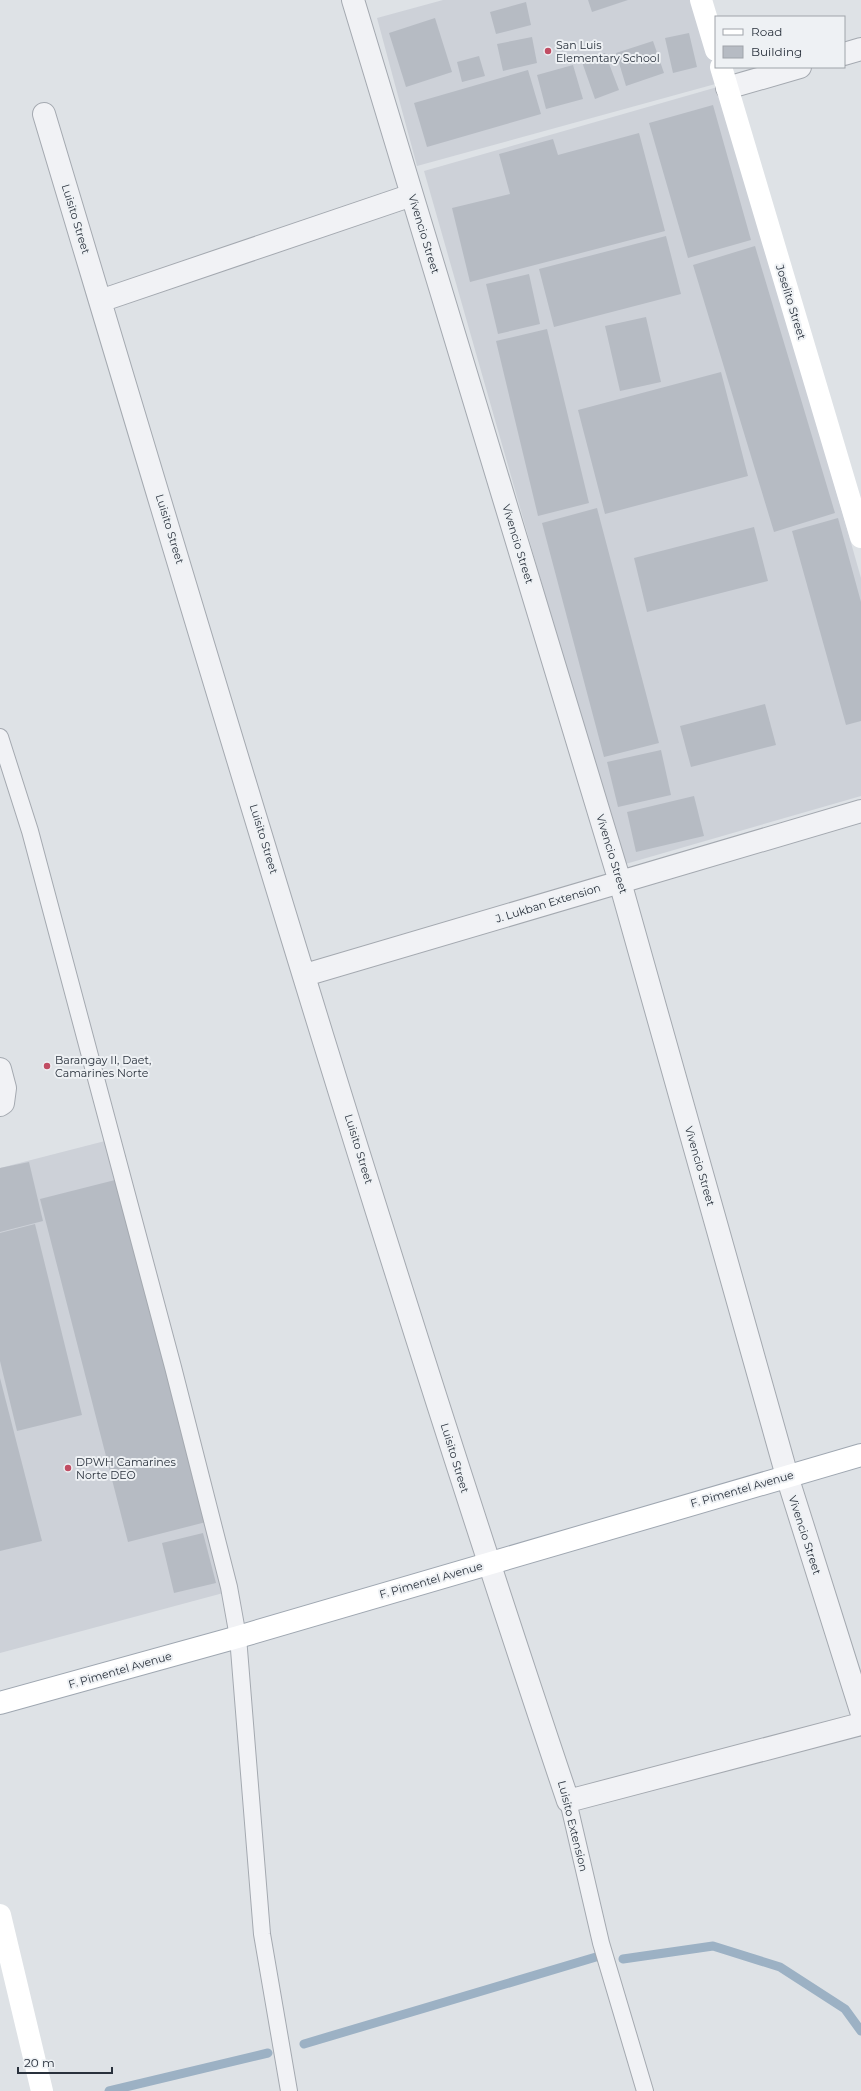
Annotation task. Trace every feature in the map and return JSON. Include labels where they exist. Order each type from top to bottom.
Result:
[{"type":"main road","points":[[701,0],[715,47]]},
{"type":"main road","name":"Joselito Street","points":[[721,68],[861,537]]},
{"type":"main road","name":"F. Pimentel Avenue","points":[[0,1703],[238,1637],[861,1454]]},
{"type":"main road","points":[[0,1915],[42,2091]]},
{"type":"street","name":"Vivencio Street","points":[[353,0],[620,882],[787,1476],[861,1711]]},
{"type":"street","points":[[845,54],[861,49]]},
{"type":"street","points":[[727,88],[797,68]]},
{"type":"street","name":"Luisito Street","points":[[44,114],[305,976],[488,1564]]},
{"type":"street","points":[[100,301],[412,195]]},
{"type":"street","name":"J. Lukban Extension","points":[[305,976],[861,811]]},
{"type":"street","points":[[0,1070],[5,1088],[2,1104]]},
{"type":"street","name":"Luisito Extension","points":[[488,1564],[568,1800]]},
{"type":"street","points":[[568,1800],[861,1724]]},
{"type":"lane","points":[[0,737],[30,831],[173,1367],[229,1587],[238,1637],[262,1934],[289,2091]]},
{"type":"lane","name":"Luisito Extension","points":[[568,1800],[601,1943],[645,2091]]},
{"type":"shaded area","name":"San Luis Elementary School","points":[[443,0],[696,0],[719,83],[417,166],[377,18]]},
{"type":"shaded area","points":[[721,86],[861,578],[861,796],[622,865],[424,171]]},
{"type":"shaded area","points":[[105,1141],[227,1592],[0,1653],[0,1168]]},
{"type":"building","points":[[588,0],[628,0],[592,12]]},
{"type":"building","points":[[526,2],[531,25],[496,34],[490,12]]},
{"type":"building","points":[[435,18],[452,72],[406,87],[389,33]]},
{"type":"building","points":[[689,33],[697,67],[673,73],[665,38]]},
{"type":"building","points":[[532,37],[537,63],[503,71],[497,44]]},
{"type":"building","points":[[653,41],[664,73],[626,86],[616,53]]},
{"type":"building","points":[[605,53],[619,90],[595,99],[582,62]]},
{"type":"building","points":[[479,56],[485,76],[462,82],[457,62]]},
{"type":"building","points":[[573,65],[583,99],[546,109],[537,75]]},
{"type":"building","points":[[528,70],[541,114],[427,147],[414,103]]},
{"type":"building","points":[[713,105],[751,240],[688,258],[649,123]]},
{"type":"building","points":[[639,133],[665,231],[470,282],[452,208],[510,194],[499,154],[553,139],[558,155]]},
{"type":"building","points":[[666,236],[681,294],[554,327],[539,269]]},
{"type":"building","points":[[755,246],[835,513],[774,532],[693,265]]},
{"type":"building","points":[[529,274],[540,324],[498,334],[486,284]]},
{"type":"building","points":[[646,317],[661,382],[620,391],[605,326]]},
{"type":"building","points":[[547,329],[589,503],[538,516],[496,341]]},
{"type":"building","points":[[721,372],[748,476],[605,514],[578,410]]},
{"type":"building","points":[[597,508],[659,743],[604,757],[542,523]]},
{"type":"building","points":[[838,518],[861,602],[861,721],[846,725],[792,531]]},
{"type":"building","points":[[754,527],[768,581],[647,612],[634,558]]},
{"type":"building","points":[[765,704],[776,745],[691,767],[680,726]]},
{"type":"building","points":[[661,750],[671,795],[618,807],[607,762]]},
{"type":"building","points":[[694,796],[704,836],[636,852],[627,812]]},
{"type":"building","points":[[29,1162],[43,1221],[0,1232],[0,1168]]},
{"type":"building","points":[[119,1179],[206,1522],[128,1542],[40,1199]]},
{"type":"building","points":[[35,1224],[82,1415],[17,1431],[0,1361],[0,1233]]},
{"type":"building","points":[[0,1378],[42,1541],[0,1551]]},
{"type":"building","points":[[203,1533],[216,1583],[174,1593],[162,1543]]},
{"type":"waterway","points":[[623,1959],[713,1946],[780,1967],[845,2009],[861,2031]]},
{"type":"waterway","points":[[304,2044],[596,1957]]},
{"type":"waterway","points":[[109,2091],[268,2053]]},
{"type":"place","name":"San Luis Elementary School","points":[[548,51]]},
{"type":"place","name":"Barangay II, Daet, Camarines Norte","points":[[47,1066]]},
{"type":"place","name":"DPWH Camarines Norte DEO","points":[[68,1468]]}]
